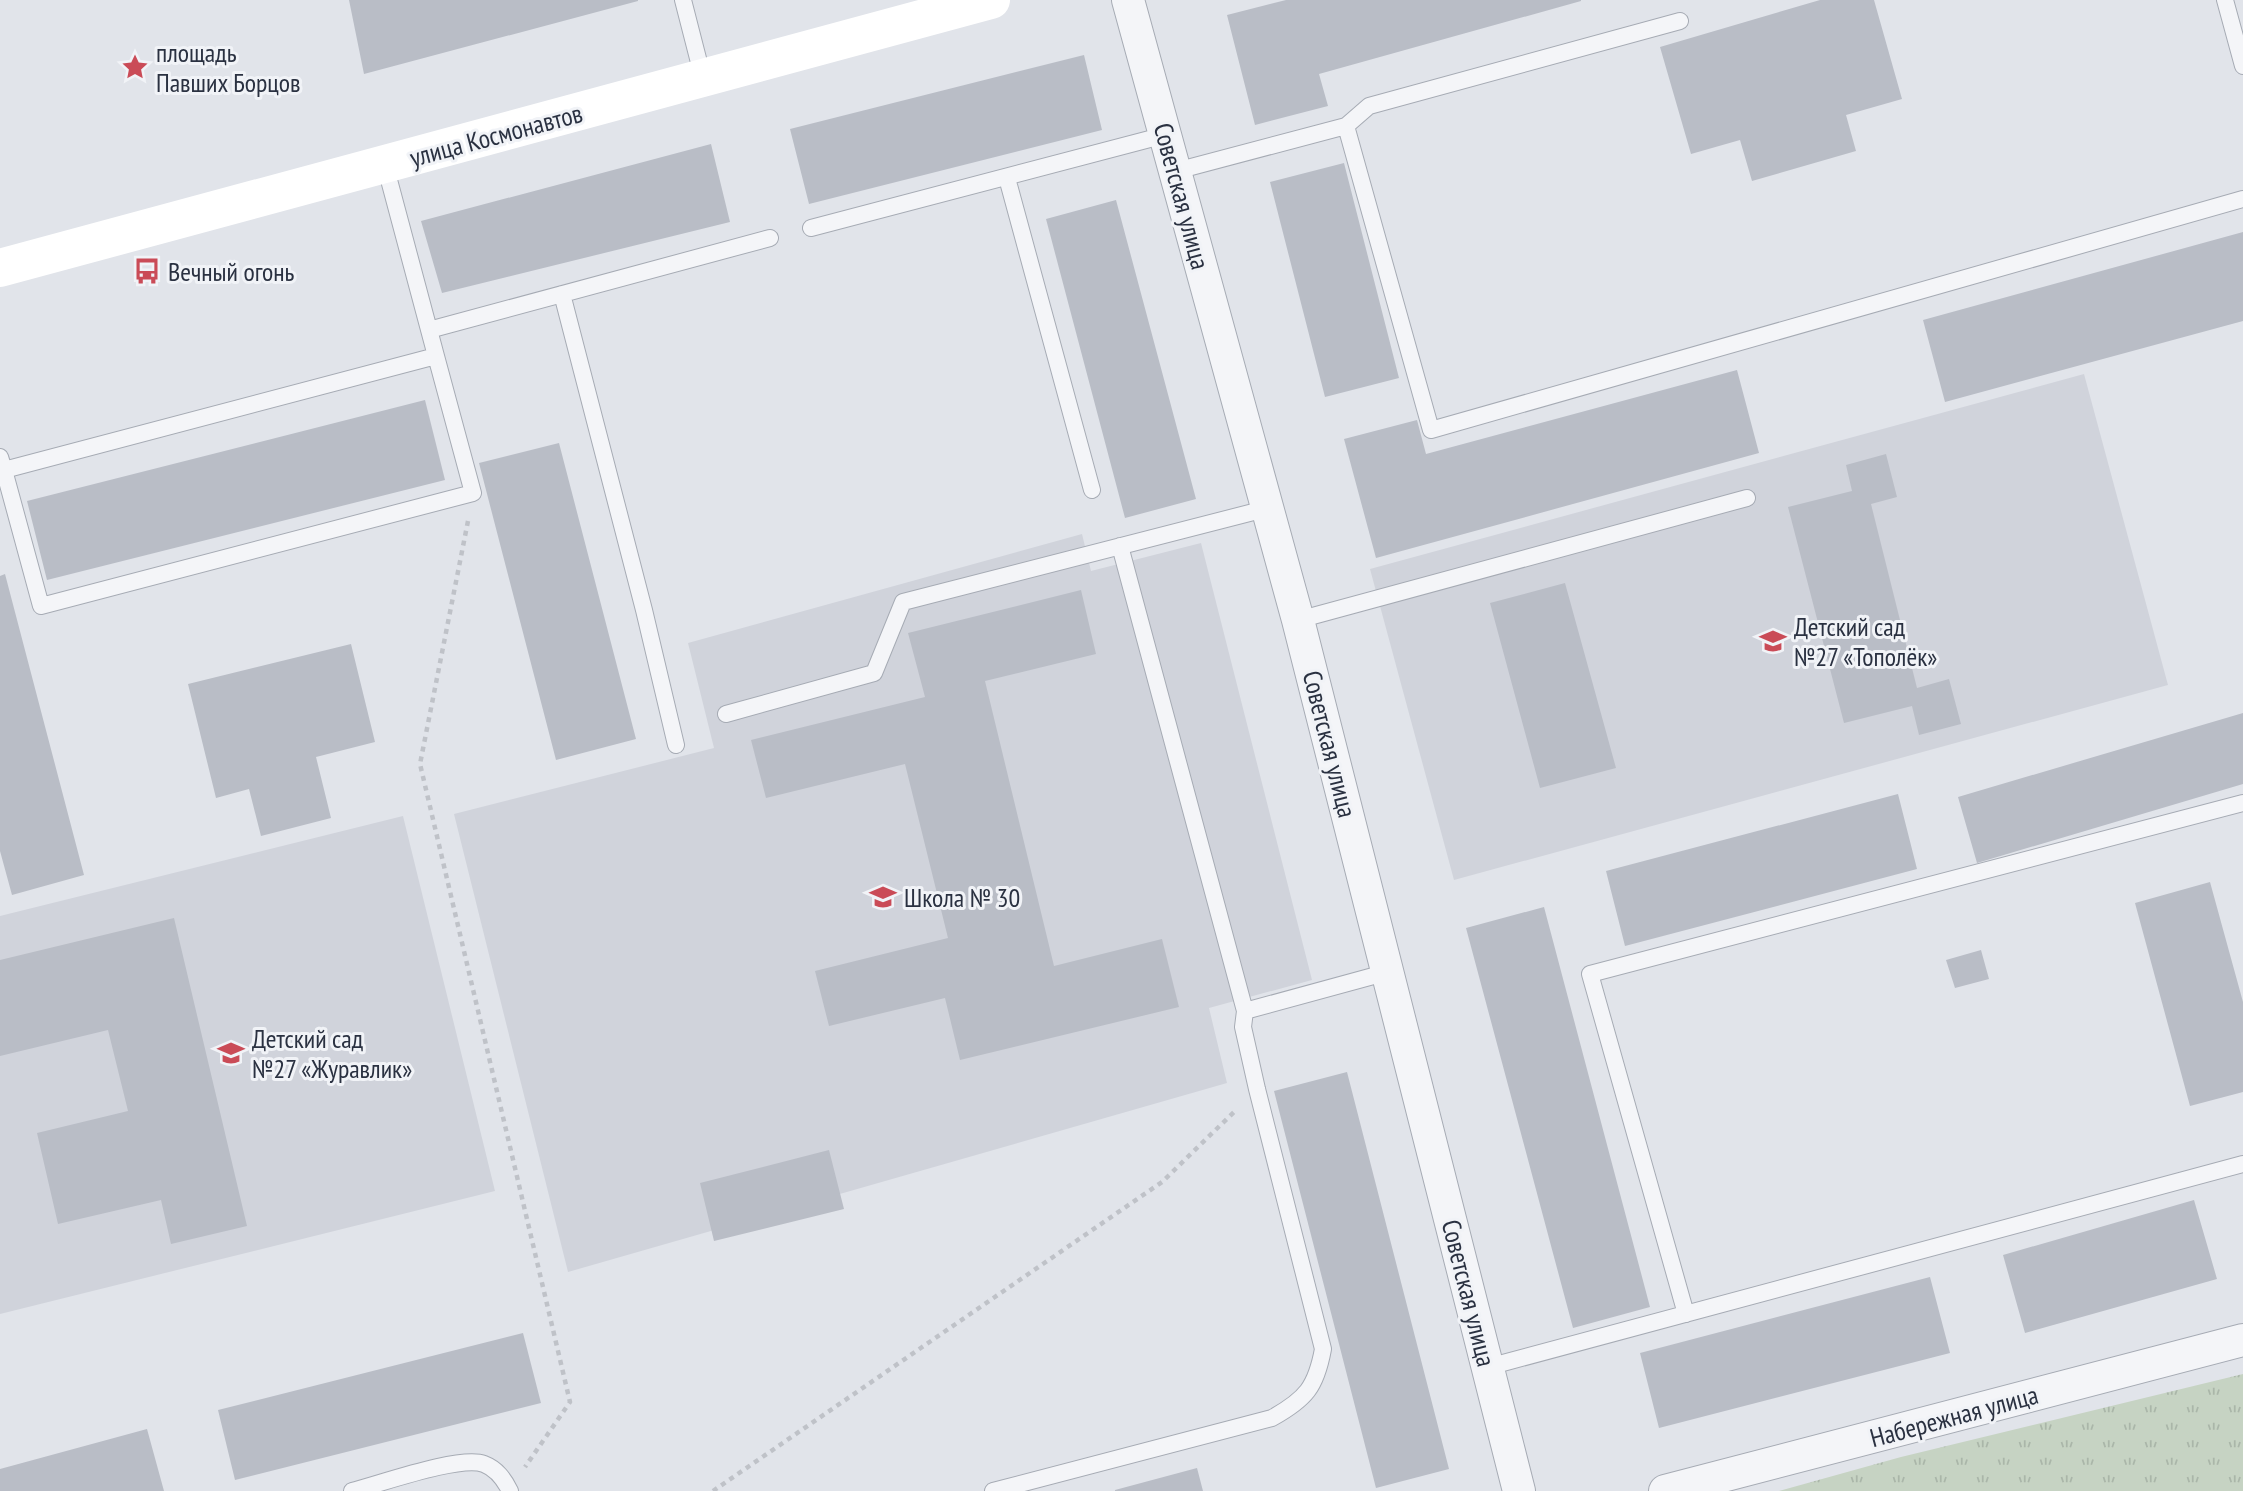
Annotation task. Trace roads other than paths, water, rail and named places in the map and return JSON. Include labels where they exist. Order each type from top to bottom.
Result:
[{"type":"street","name":"улица Космонавтов","points":[[0,268],[991,0]]},
{"type":"street","name":"Советская улица","points":[[1128,0],[1269,508],[1519,1491]]},
{"type":"street","name":"Набережная улица","points":[[1665,1491],[2243,1340]]},
{"type":"lane","points":[[683,0],[703,78]]},
{"type":"lane","points":[[2225,0],[2243,66]]},
{"type":"lane","points":[[1176,171],[1346,126],[1369,106],[1680,21]]},
{"type":"lane","points":[[1346,126],[1431,430],[2243,199]]},
{"type":"lane","points":[[811,228],[1165,135]]},
{"type":"lane","points":[[385,165],[473,493],[41,606],[1,466],[436,356]]},
{"type":"lane","points":[[1007,178],[1092,490]]},
{"type":"lane","points":[[429,330],[770,238]]},
{"type":"lane","points":[[562,294],[676,745]]},
{"type":"lane","points":[[1298,620],[1747,498]]},
{"type":"lane","points":[[726,714],[874,673],[903,602],[1269,508]]},
{"type":"lane","points":[[993,1491],[1272,1418],[1296,1405],[1310,1390],[1319,1372],[1323,1349],[1257,1089],[1243,1027],[1245,1011],[1120,546]]},
{"type":"lane","points":[[1686,1314],[1591,975],[2243,803]]},
{"type":"lane","points":[[1245,1011],[1388,972]]},
{"type":"lane","points":[[1488,1367],[2243,1164]]},
{"type":"lane","points":[[352,1491],[463,1462],[483,1464],[500,1474],[509,1490]]},
{"type":"place","name":"площадь Павших Борцов","points":[[135,67]]},
{"type":"place","name":"Вечный огонь","points":[[147,271]]},
{"type":"place","name":"Детский сад №27 «Тополёк»","points":[[1773,641]]},
{"type":"place","name":"Школа № 30","points":[[883,897]]},
{"type":"place","name":"Детский сад №27 «Журавлик»","points":[[231,1053]]}]
